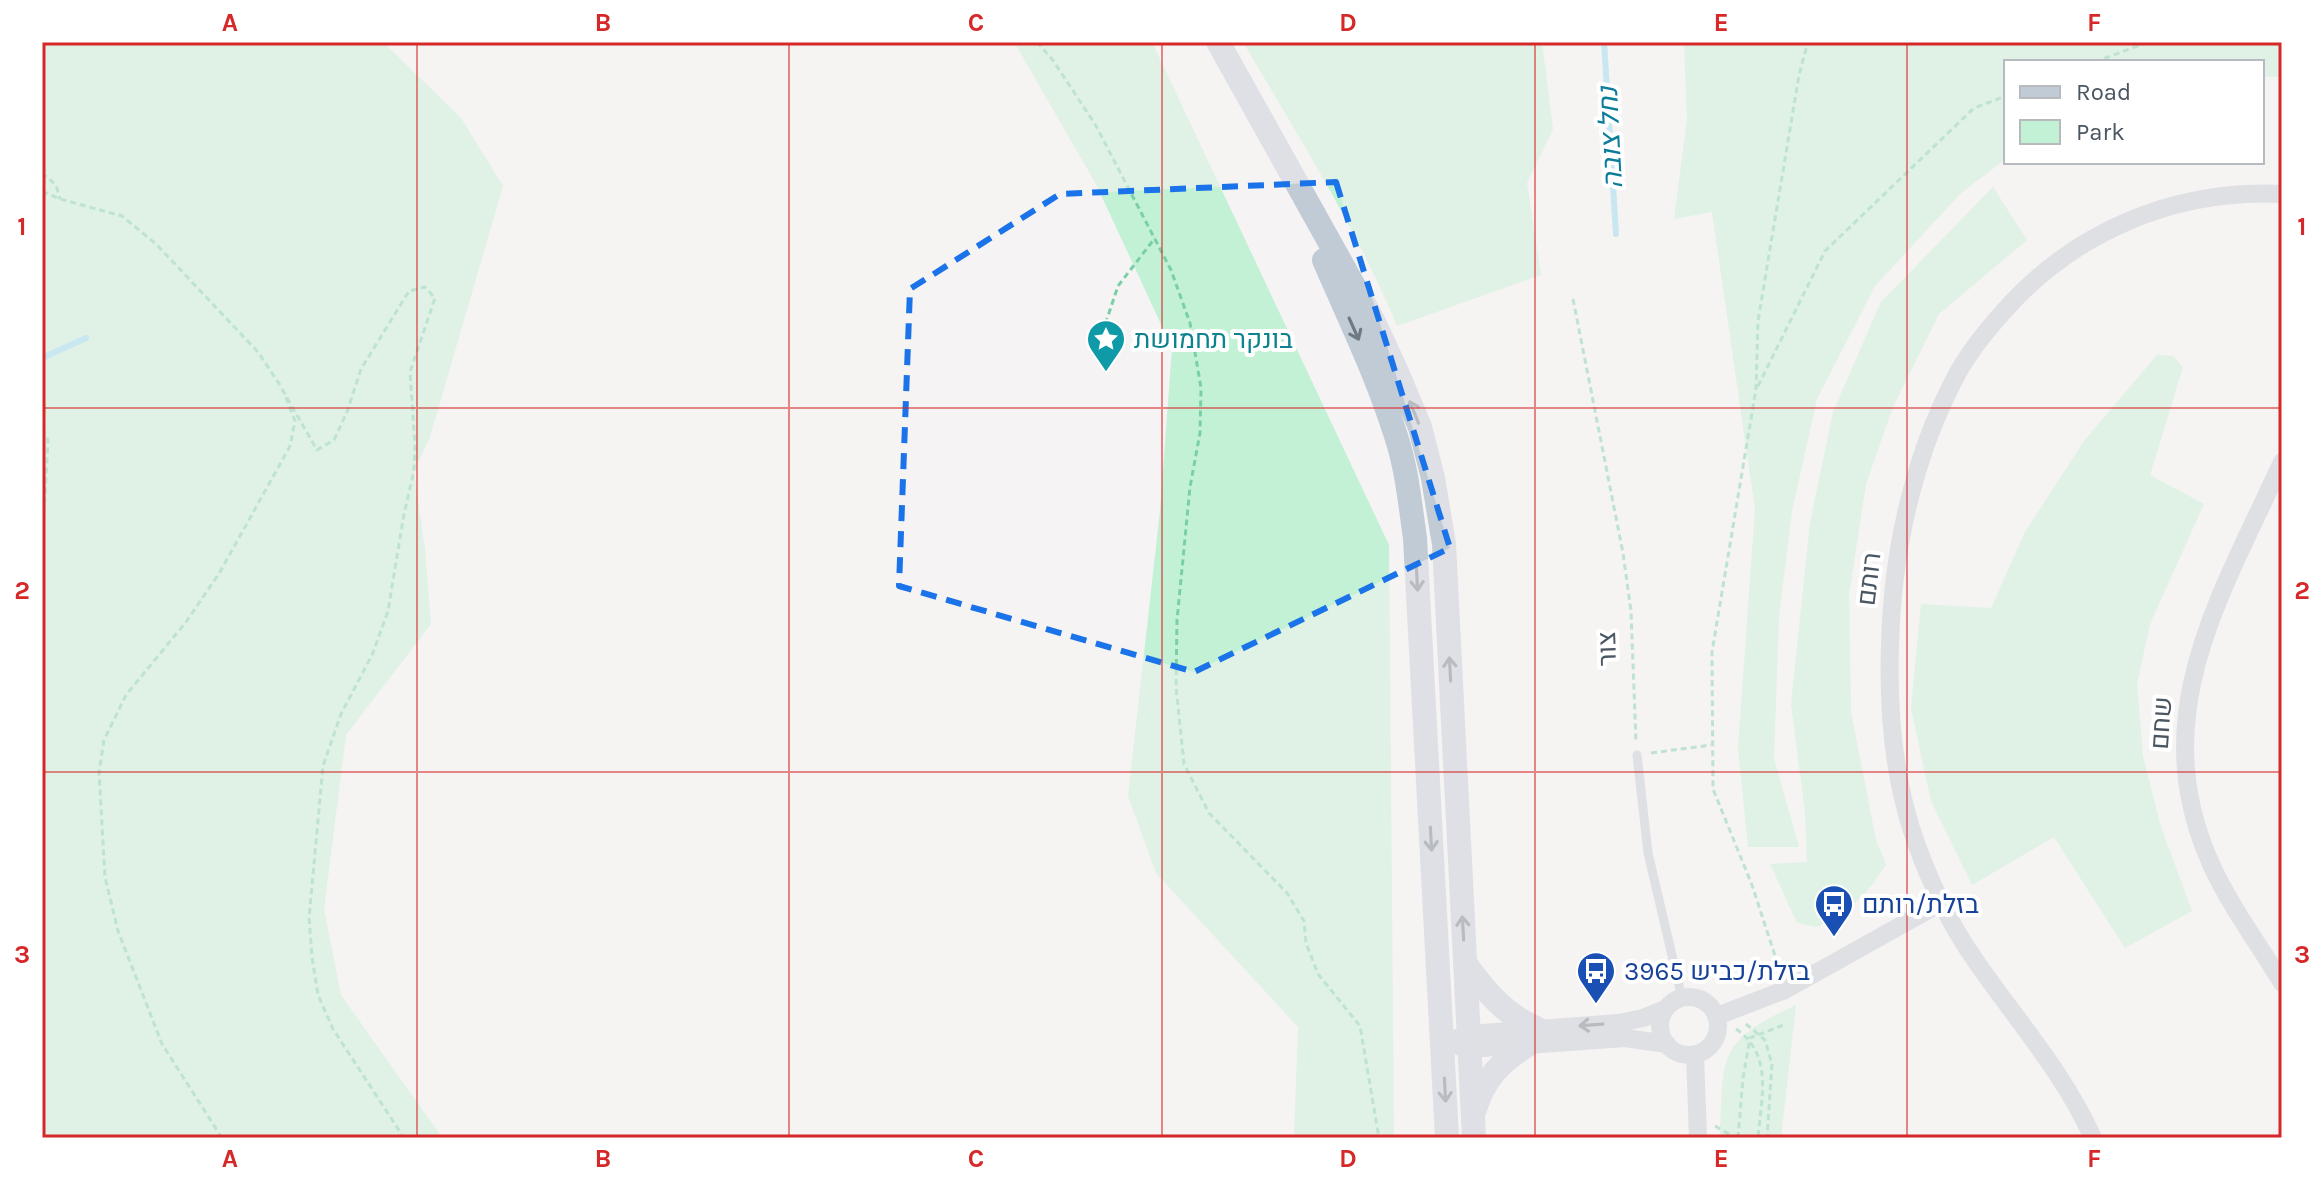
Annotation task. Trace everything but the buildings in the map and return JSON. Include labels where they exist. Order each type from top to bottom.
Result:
[{"type":"main road","points":[[1218,42],[1373,320],[1420,427],[1433,478],[1444,544],[1474,1127]]},
{"type":"main road","points":[[1255,104],[1377,381],[1408,482],[1415,538],[1447,1138]]},
{"type":"main road","points":[[1465,963],[1497,1003],[1521,1022],[1533,1037],[1503,1061],[1484,1086],[1474,1127]]},
{"type":"street","name":"רותם","points":[[2093,1138],[2064,1083],[1973,957],[1941,903],[1910,826],[1895,755],[1889,685],[1890,629],[1899,547],[1913,484],[1932,427],[1954,378],[1980,338],[2027,285],[2079,245],[2134,217],[2192,199],[2250,193],[2282,194]]},
{"type":"street","name":"שחם","points":[[2282,462],[2211,616],[2191,683],[2184,731],[2184,766],[2198,832],[2227,895],[2282,983]]},
{"type":"street","points":[[1533,1037],[1625,1038],[1667,1044],[1679,1053],[1703,1052],[1715,1040],[1724,1013],[1785,990],[1941,903]]},
{"type":"street","points":[[1442,1043],[1533,1037],[1619,1023],[1643,1018],[1690,997],[1724,1013]]},
{"type":"street","points":[[1667,1044],[1661,1026],[1674,1004]]},
{"type":"street","points":[[1695,1054],[1698,1138]]},
{"type":"lane","points":[[1637,755],[1648,853],[1674,1004]]},
{"type":"path","points":[[1037,42],[1052,59],[1095,124],[1171,270],[1190,323],[1201,388],[1200,433],[1190,487],[1177,620],[1176,687],[1184,764],[1209,813],[1287,893],[1304,921],[1306,943],[1318,974],[1360,1026],[1379,1138]]},
{"type":"path","points":[[1785,990],[1752,885],[1713,789],[1712,652],[1756,389],[1758,321],[1799,75],[1808,42]]},
{"type":"path","points":[[2100,60],[2148,42]]},
{"type":"path","points":[[1756,389],[1825,251],[1974,108],[2004,97]]},
{"type":"path","points":[[42,173],[56,185],[60,199]]},
{"type":"path","points":[[42,194],[122,216],[156,244],[258,352],[317,450],[334,440],[361,369],[409,291],[425,287],[435,298],[410,372],[414,471],[388,611],[372,655],[341,714],[323,766],[309,918],[318,995],[333,1029],[404,1138]]},
{"type":"path","points":[[1106,373],[1102,334],[1118,286],[1155,238]]},
{"type":"path","name":"צור","points":[[1573,299],[1623,553],[1629,597],[1637,755]]},
{"type":"path","points":[[222,1138],[162,1044],[118,931],[105,877],[99,772],[104,740],[126,695],[186,622],[220,572],[290,446],[295,421],[282,389]]},
{"type":"path","points":[[42,429],[48,440],[42,515]]},
{"type":"path","points":[[1637,755],[1713,745]]},
{"type":"path","points":[[1724,1013],[1765,1040],[1772,1064],[1767,1138]]},
{"type":"path","points":[[1724,1013],[1750,1038],[1764,1069],[1758,1138]]},
{"type":"path","points":[[1750,1038],[1786,1024]]},
{"type":"path","points":[[1738,1138],[1750,1038]]},
{"type":"highlighted area","points":[[1336,182],[1450,548],[1194,672],[899,586],[910,289],[1060,194]]},
{"type":"green space","points":[[42,42],[383,42],[461,118],[503,186],[430,437],[414,471],[431,624],[346,735],[324,909],[341,995],[439,1133],[439,1138],[42,1138]]},
{"type":"green space","points":[[1014,42],[1152,42],[1389,545],[1394,1138],[1294,1138],[1298,1027],[1156,873],[1128,796],[1160,511],[1172,348],[1096,184]]},
{"type":"green space","points":[[1243,42],[1542,42],[1553,129],[1527,183],[1541,275],[1397,326],[1363,252]]},
{"type":"green space","points":[[1684,42],[2282,42],[2282,77],[2264,77],[2264,60],[2004,60],[2004,161],[1961,193],[1875,286],[1817,399],[1792,511],[1779,616],[1774,758],[1799,847],[1748,847],[1738,748],[1755,509],[1712,212],[1674,219],[1687,120]]},
{"type":"green space","points":[[1993,187],[2027,240],[1939,314],[1893,407],[1866,484],[1849,595],[1851,712],[1876,840],[1886,864],[1864,894],[1840,913],[1818,927],[1797,923],[1770,864],[1807,862],[1805,812],[1791,704],[1810,523],[1833,412],[1881,302]]},
{"type":"green space","points":[[2157,355],[2173,356],[2183,367],[2150,475],[2204,504],[2150,624],[2137,684],[2143,756],[2161,827],[2192,911],[2125,948],[2054,837],[1972,885],[1931,801],[1911,708],[1921,604],[1991,608],[2025,532],[2084,441]]},
{"type":"green space","points":[[1796,1005],[1781,1138],[1720,1138],[1722,1088],[1729,1055],[1737,1042],[1751,1030]]},
{"type":"waterway","name":"נחל צובה","points":[[1604,42],[1616,234]]},
{"type":"waterway","points":[[42,358],[86,338]]},
{"type":"place","name":"בונקר תחמושת","points":[[1106,373]]},
{"type":"place","name":"בזלת/רותם","points":[[1834,938]]},
{"type":"place","name":"בזלת/כביש 3965","points":[[1596,1005]]}]
